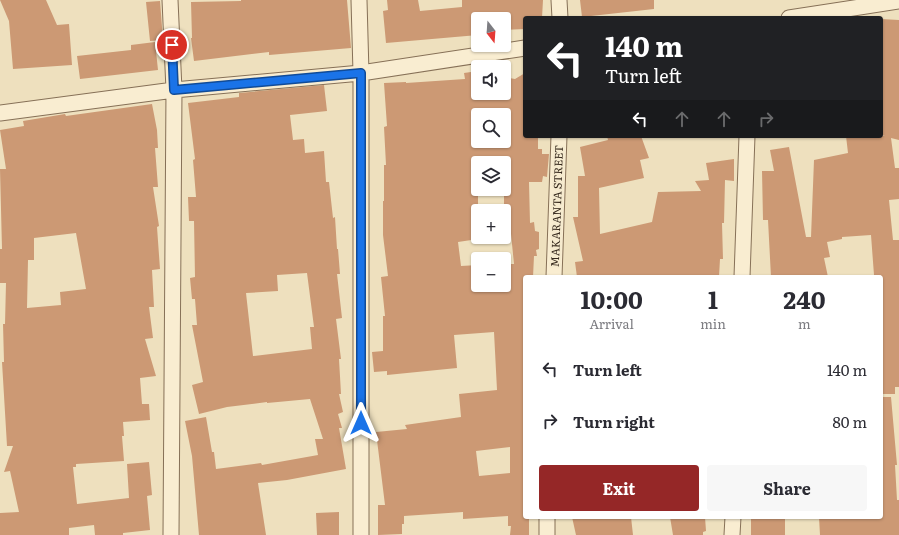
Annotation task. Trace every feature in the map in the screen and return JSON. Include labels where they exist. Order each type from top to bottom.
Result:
[{"type":"street","points":[[170,0],[174,90],[171,535]]},
{"type":"street","points":[[359,0],[361,73],[361,535]]},
{"type":"street","points":[[559,0],[560,16]]},
{"type":"street","points":[[802,16],[899,1]]},
{"type":"street","points":[[0,112],[174,90],[361,73],[523,48]]},
{"type":"street","name":"MAKARANTA STREET","points":[[554,275],[559,138]]},
{"type":"street","points":[[742,275],[747,138]]},
{"type":"street","points":[[547,535],[548,519]]},
{"type":"street","points":[[732,535],[733,519]]},
{"type":"building","points":[[0,0],[46,0],[57,25],[69,24],[72,65],[13,69],[9,21]]},
{"type":"building","points":[[241,0],[347,0],[351,48],[269,55],[269,52],[194,61],[191,38],[191,2]]},
{"type":"building","points":[[387,0],[418,0],[420,11],[462,7],[462,0],[543,0],[542,16],[523,16],[523,29],[511,30],[511,12],[471,12],[471,36],[386,43],[383,11],[388,10]]},
{"type":"building","points":[[580,0],[654,0],[654,9],[582,16]]},
{"type":"building","points":[[160,1],[163,40],[150,41],[146,2]]},
{"type":"building","points":[[883,19],[899,20],[899,140],[891,138],[895,168],[899,168],[899,199],[889,200],[893,240],[899,240],[899,387],[895,387],[895,394],[883,394],[883,275],[874,275],[871,235],[842,237],[842,239],[827,242],[830,257],[824,258],[828,275],[771,275],[768,220],[763,220],[762,171],[774,171],[770,150],[789,147],[806,237],[811,237],[814,160],[848,153],[846,138],[883,138],[883,136],[885,136],[883,136]]},
{"type":"building","points":[[155,42],[158,70],[80,79],[77,56],[131,50],[131,45]]},
{"type":"building","points":[[471,72],[471,100],[511,100],[511,78],[515,79],[523,74],[523,138],[538,138],[538,149],[542,149],[542,154],[549,154],[547,177],[543,176],[542,182],[529,182],[530,223],[534,222],[535,231],[539,232],[539,249],[536,250],[537,256],[534,256],[533,275],[523,275],[523,519],[529,519],[529,535],[510,535],[511,526],[508,526],[508,516],[463,519],[463,512],[404,516],[402,534],[378,535],[378,505],[385,505],[376,432],[407,429],[405,425],[461,417],[459,394],[497,390],[494,332],[454,335],[457,368],[387,375],[387,371],[374,372],[372,352],[383,351],[383,316],[385,316],[381,277],[388,276],[383,235],[384,165],[386,165],[384,127],[387,126],[384,83],[465,79],[464,73]],"holes":[[[510,447],[510,473],[479,476],[476,451]]]},
{"type":"building","points":[[324,85],[327,111],[290,115],[293,140],[304,139],[305,153],[324,151],[326,182],[329,182],[333,218],[335,217],[340,274],[337,274],[342,318],[336,319],[341,359],[339,359],[341,394],[339,394],[343,412],[338,414],[342,428],[339,428],[346,469],[287,480],[258,483],[266,535],[199,535],[192,456],[185,421],[206,417],[212,452],[214,452],[216,469],[261,463],[262,465],[318,455],[315,439],[323,439],[310,399],[227,407],[199,414],[192,385],[203,382],[192,325],[197,325],[195,299],[192,299],[190,278],[195,277],[194,221],[189,221],[188,197],[196,197],[193,160],[195,159],[188,103],[239,97],[239,93]],"holes":[[[307,273],[314,327],[310,327],[312,349],[253,356],[246,293],[278,291],[277,275]]]},
{"type":"building","points":[[152,104],[157,130],[158,148],[155,148],[158,187],[153,187],[159,226],[157,227],[160,269],[152,270],[154,307],[149,307],[153,338],[145,339],[156,376],[140,378],[142,404],[149,404],[150,420],[123,422],[124,436],[122,436],[124,461],[76,464],[76,467],[73,467],[77,504],[129,498],[127,464],[149,462],[152,495],[147,496],[150,530],[123,533],[123,535],[95,535],[94,525],[69,528],[69,535],[0,535],[0,513],[19,512],[10,471],[4,472],[13,446],[7,446],[2,362],[4,362],[3,324],[5,324],[6,283],[0,283],[0,249],[2,249],[0,169],[6,169],[0,130],[24,126],[23,121],[65,114],[66,116]],"holes":[[[76,233],[86,289],[60,292],[61,305],[27,308],[28,260],[34,260],[34,238]]]},
{"type":"building","points":[[608,138],[642,138],[649,158],[640,160],[644,178],[599,188],[600,234],[652,222],[658,192],[701,191],[695,181],[709,180],[706,163],[734,159],[734,181],[725,180],[724,223],[722,223],[723,259],[720,259],[719,275],[577,275],[575,262],[583,261],[573,217],[578,217],[578,176],[585,176],[580,147],[608,140]]},
{"type":"building","points":[[883,397],[891,397],[897,465],[895,465],[897,500],[899,500],[899,535],[820,535],[819,519],[883,519]]},
{"type":"building","points":[[339,512],[339,535],[317,535],[316,513]]},
{"type":"building","points":[[572,519],[631,519],[633,535],[576,535]]},
{"type":"building","points":[[670,519],[705,519],[706,531],[703,532],[703,535],[673,535]]},
{"type":"building","points":[[751,519],[785,519],[785,535],[751,535]]},
{"type":"route","points":[[172,45],[174,90],[361,73],[361,423]]}]
